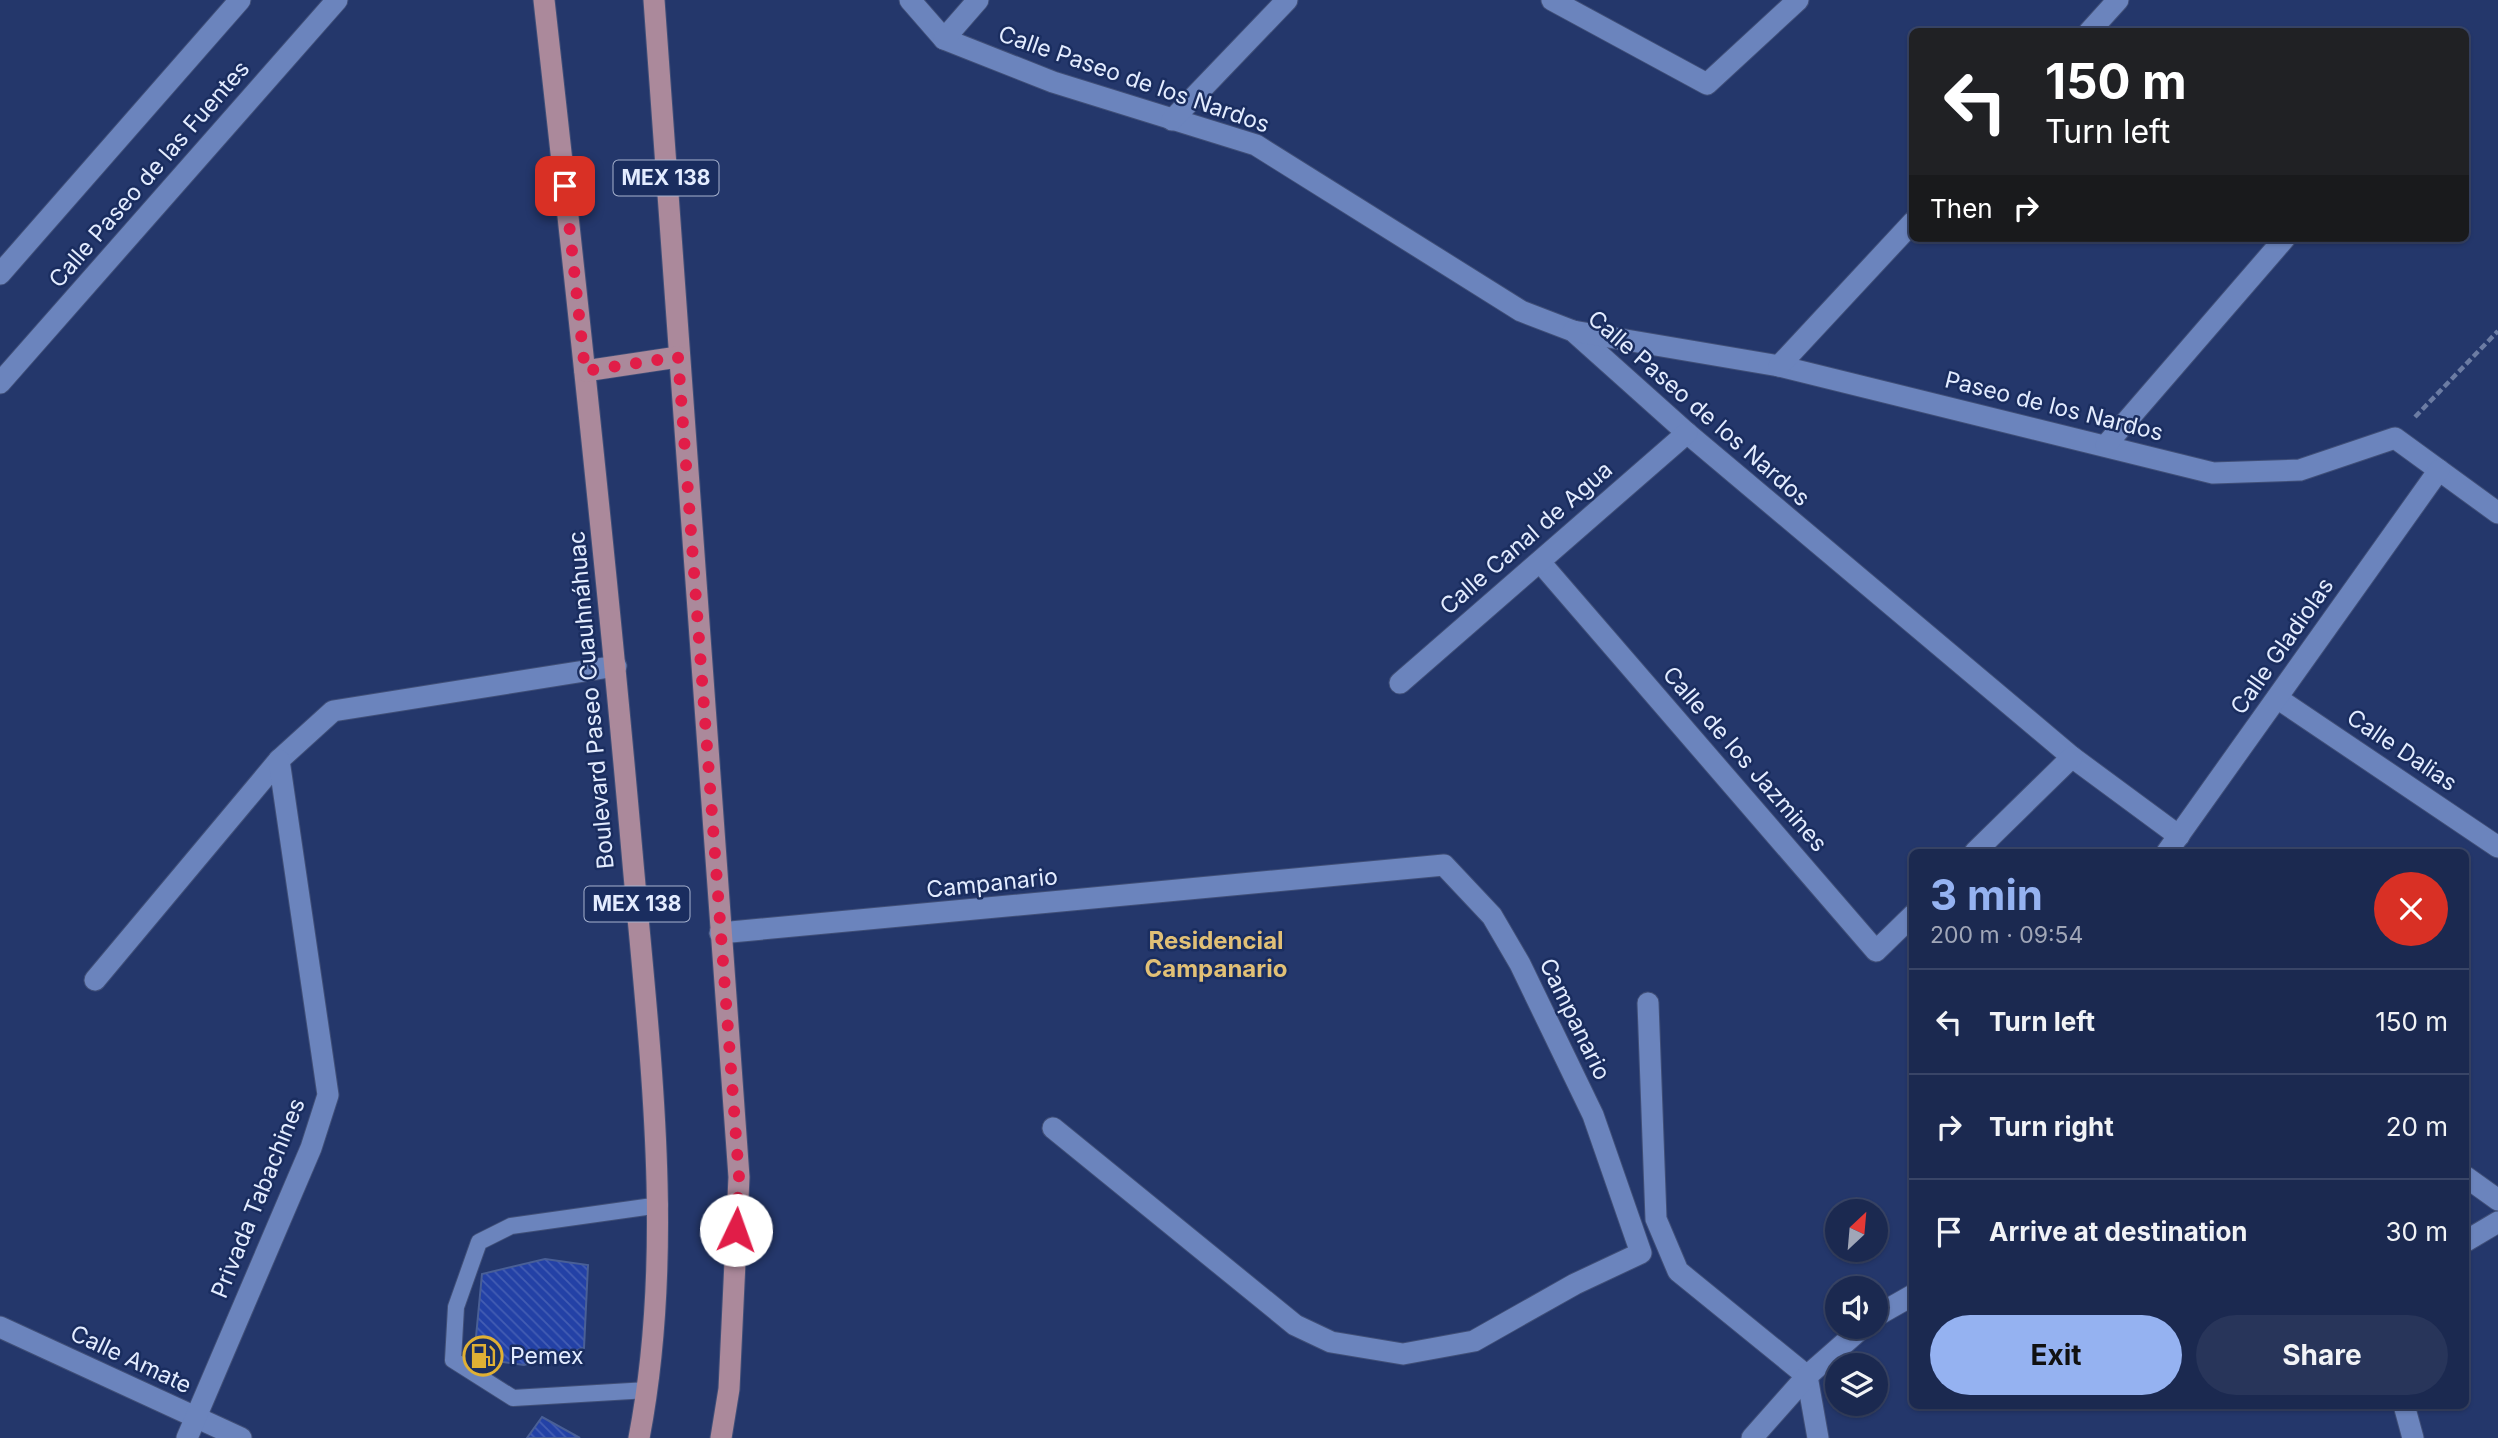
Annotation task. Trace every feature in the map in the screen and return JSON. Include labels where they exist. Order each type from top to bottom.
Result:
[{"type":"main road","name":"Boulevard Paseo Cuauhnáhuac","points":[[544,0],[616,666],[660,1205],[648,1390],[639,1438]]},
{"type":"main road","name":"MEX 138","points":[[654,0],[739,1177],[729,1389],[722,1438]]},
{"type":"main road","points":[[585,371],[678,357]]},
{"type":"street","name":"Calle Paseo de las Fuentes","points":[[0,274],[240,0]]},
{"type":"street","name":"Calle Paseo de las Fuentes","points":[[0,383],[337,0]]},
{"type":"street","name":"Calle Paseo de los Nardos","points":[[910,0],[944,39],[1053,82],[1256,145],[1521,311],[1573,331],[1686,433],[2173,844]]},
{"type":"street","points":[[944,39],[978,0]]},
{"type":"street","points":[[1172,120],[1287,0]]},
{"type":"street","points":[[1552,0],[1707,84],[1798,0]]},
{"type":"street","points":[[2093,28],[2118,0]]},
{"type":"street","points":[[1780,366],[1909,226]]},
{"type":"street","points":[[2106,445],[2282,242]]},
{"type":"street","name":"Paseo de los Nardos","points":[[1573,331],[1780,366],[2213,473],[2300,470],[2395,438]]},
{"type":"street","name":"Calle Canal de Agua","points":[[1400,683],[1686,433]]},
{"type":"street","points":[[2395,438],[2498,513]]},
{"type":"street","name":"Calle Gladiolas","points":[[2173,844],[2439,470]]},
{"type":"street","name":"Calle de los Jazmines","points":[[1540,562],[1876,951],[1909,919]]},
{"type":"street","points":[[95,980],[279,760],[333,711],[616,666]]},
{"type":"street","name":"Calle Dalias","points":[[2277,698],[2498,847]]},
{"type":"street","points":[[1978,849],[2071,757]]},
{"type":"street","name":"Privada Tabachines","points":[[187,1438],[311,1148],[328,1095],[279,760]]},
{"type":"street","name":"Campanario","points":[[720,933],[1444,865],[1492,916],[1520,964],[1593,1115],[1642,1252],[1575,1284],[1474,1340],[1403,1354],[1331,1342],[1295,1325],[1053,1128]]},
{"type":"street","points":[[1648,1003],[1656,1219],[1678,1271],[1807,1376],[1818,1438]]},
{"type":"street","points":[[2469,1179],[2498,1200]]},
{"type":"street","points":[[2469,1239],[2498,1222]]},
{"type":"street","points":[[1888,1309],[1909,1297]]},
{"type":"street","name":"Calle Amate","points":[[0,1327],[241,1438]]},
{"type":"street","points":[[1752,1438],[1807,1376],[1849,1339]]},
{"type":"street","points":[[2405,1409],[2413,1438]]},
{"type":"lane","points":[[648,1390],[513,1398],[453,1360],[456,1307],[479,1242],[511,1226],[660,1205]]},
{"type":"path","points":[[2395,438],[2498,331]]},
{"type":"building","points":[[545,1259],[588,1265],[584,1348],[524,1365],[474,1358],[482,1274]]},
{"type":"building","points":[[542,1417],[580,1438],[527,1438]]},
{"type":"place","name":"Pemex","points":[[483,1356]]},
{"type":"district","name":"Residencial Campanario","points":[[1216,955]]},
{"type":"route","points":[[565,186],[585,371],[678,357],[739,1177],[736,1230]]}]
